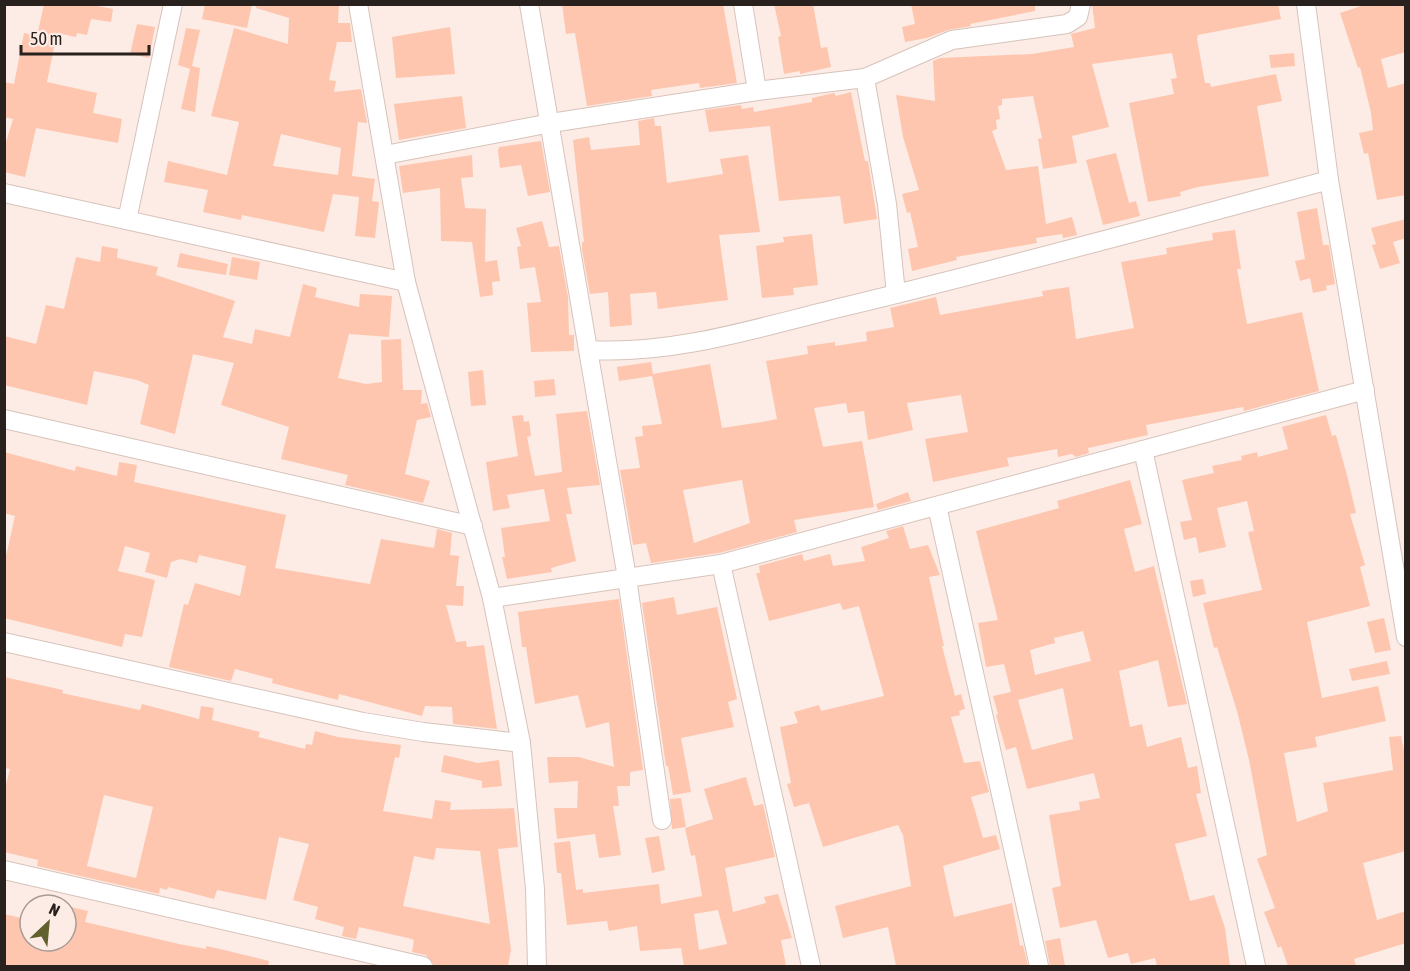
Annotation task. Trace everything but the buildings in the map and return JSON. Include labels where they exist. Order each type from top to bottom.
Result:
[{"type":"street","points":[[127,220],[173,4]]},
{"type":"street","points":[[358,4],[405,282],[492,598],[521,743],[535,889],[537,966]]},
{"type":"street","points":[[529,4],[627,578],[662,820]]},
{"type":"street","points":[[743,4],[757,91]]},
{"type":"street","points":[[384,155],[551,123],[757,91],[865,78],[952,40],[1067,24],[1078,17],[1081,4]]},
{"type":"street","points":[[1306,4],[1329,180],[1406,637]]},
{"type":"street","points":[[865,78],[887,204],[896,294]]},
{"type":"street","points":[[589,350],[619,351],[689,344],[896,294],[1329,180]]},
{"type":"street","points":[[4,193],[405,282]]},
{"type":"street","points":[[492,598],[721,564],[1365,390]]},
{"type":"street","points":[[4,419],[473,525]]},
{"type":"street","points":[[1143,450],[1256,966]]},
{"type":"street","points":[[937,506],[1039,966]]},
{"type":"street","points":[[721,564],[811,966]]},
{"type":"street","points":[[4,642],[363,722],[423,732],[521,743]]},
{"type":"street","points":[[4,870],[423,966]]}]
